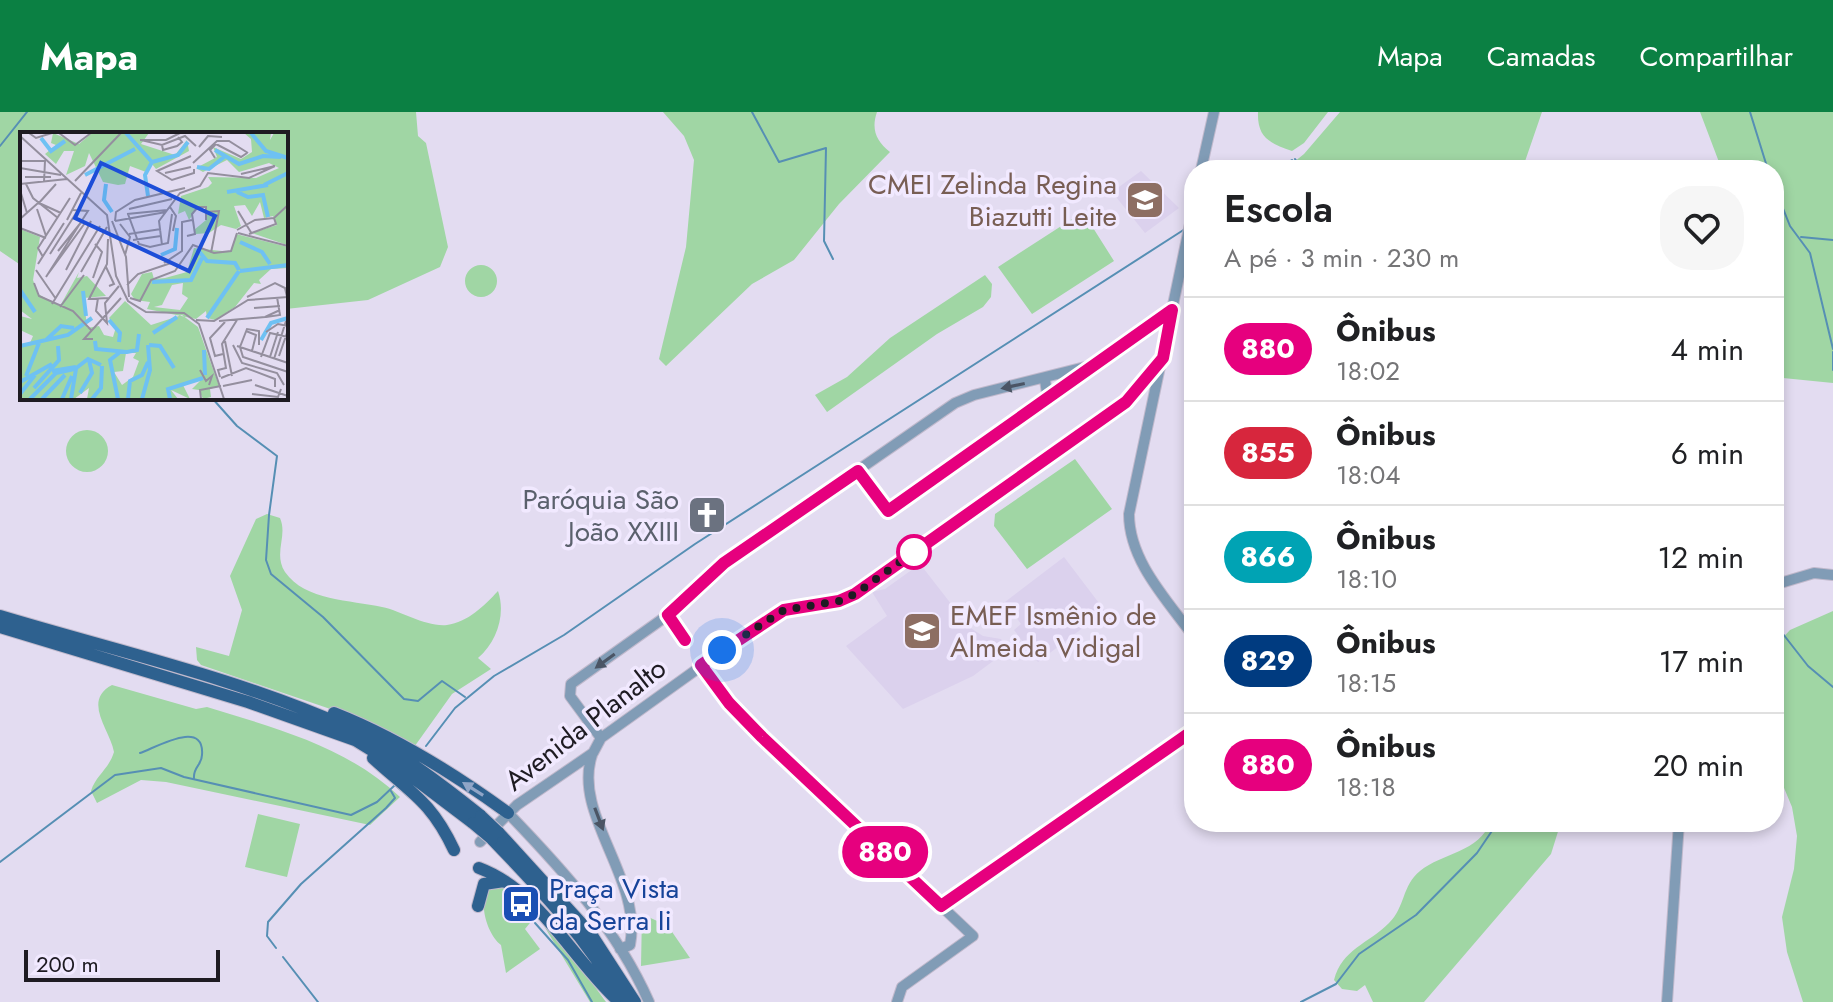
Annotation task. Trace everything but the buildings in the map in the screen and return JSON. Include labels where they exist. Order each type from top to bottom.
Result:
[{"type":"main road","points":[[0,616],[266,695],[351,729],[477,819],[490,838],[547,895],[584,941],[621,1002]]},
{"type":"main road","points":[[0,627],[248,702],[355,740],[402,763],[426,780],[508,813]]},
{"type":"main road","points":[[426,780],[454,850]]},
{"type":"main road","points":[[490,838],[591,934],[635,1002]]},
{"type":"main road","points":[[479,868],[507,881],[568,941],[621,1002]]},
{"type":"main road","points":[[478,906],[484,884],[498,879],[507,881]]},
{"type":"street","points":[[1203,160],[1214,112]]},
{"type":"street","points":[[1184,255],[1129,514],[1129,537],[1154,584],[1184,624]]},
{"type":"street","points":[[601,738],[570,696],[571,684],[668,615],[724,563],[955,403],[974,395],[1045,380],[1089,366],[1172,310]]},
{"type":"street","name":"Avenida Planalto","points":[[490,838],[508,813],[593,753],[601,738],[701,665],[784,610],[855,594],[1126,402],[1163,358]]},
{"type":"street","points":[[1045,380],[1048,400]]},
{"type":"street","points":[[1784,582],[1814,573],[1833,575]]},
{"type":"street","points":[[701,665],[729,703],[762,737],[973,936],[902,987],[897,1002]]},
{"type":"street","points":[[587,781],[593,753]]},
{"type":"street","points":[[577,764],[587,781],[626,890],[631,939],[625,949],[620,949]]},
{"type":"street","points":[[508,813],[564,871],[620,949],[649,1002]]},
{"type":"street","points":[[1667,1002],[1678,832]]},
{"type":"shaded area","name":"CMEI Zelinda Regina Biazutti Leite","points":[[1141,171],[1179,208],[1145,233],[1112,192]]},
{"type":"shaded area","points":[[1064,557],[1105,611],[1038,662],[1014,630],[1021,624],[1005,602]]},
{"type":"shaded area","name":"EMEF Ismênio de Almeida Vidigal","points":[[917,560],[969,627],[983,636],[1001,639],[1008,650],[973,676],[903,709],[846,646],[887,616],[872,592],[885,589],[913,569]]},
{"type":"green space","points":[[0,112],[416,112],[418,136],[426,143],[448,247],[440,267],[368,300],[288,309],[288,132],[20,132],[20,265],[0,251]]},
{"type":"green space","points":[[663,112],[877,112],[876,134],[890,152],[839,204],[794,260],[752,284],[666,366],[659,359],[686,247],[694,160],[684,136]]},
{"type":"green space","points":[[1258,112],[1328,112],[1304,143],[1292,151],[1266,138],[1260,128]]},
{"type":"green space","points":[[1340,112],[1542,112],[1525,160],[1296,160]]},
{"type":"green space","points":[[1700,112],[1833,112],[1833,383],[1784,378],[1784,160],[1718,160]]},
{"type":"green space","points":[[1083,212],[1114,261],[1032,314],[998,267]]},
{"type":"green space","points":[[481,265],[492,270],[497,281],[492,292],[481,297],[470,292],[465,281],[470,270]]},
{"type":"green space","points":[[985,275],[992,284],[991,297],[983,307],[937,334],[827,412],[815,395],[847,377],[890,338]]},
{"type":"green space","points":[[87,430],[102,436],[108,451],[102,466],[87,472],[72,466],[66,451],[72,436]]},
{"type":"green space","points":[[1075,459],[1112,509],[1027,569],[994,526],[995,514]]},
{"type":"green space","points":[[267,514],[280,518],[280,558],[285,572],[294,582],[316,594],[382,607],[430,624],[447,625],[469,617],[498,591],[501,609],[498,627],[490,644],[478,658],[491,669],[452,694],[412,750],[351,716],[201,665],[197,660],[196,647],[229,656],[242,610],[230,576],[256,519]]},
{"type":"green space","points":[[1833,611],[1833,1002],[1803,1002],[1787,952],[1782,917],[1794,869],[1797,836],[1792,807],[1784,788],[1784,636],[1790,630]]},
{"type":"green space","points":[[112,685],[196,709],[207,707],[309,741],[357,764],[400,797],[370,825],[166,782],[141,780],[97,803],[91,791],[114,752],[100,716],[99,699]]},
{"type":"green space","points":[[258,814],[300,824],[287,877],[245,867]]},
{"type":"green space","points":[[1485,832],[1558,832],[1551,854],[1424,1002],[1373,1002],[1365,985],[1357,991],[1342,989],[1334,980],[1343,961],[1394,917],[1414,877],[1429,865],[1478,840]]},
{"type":"green space","name":"Praça Vista da Serra Ii","points":[[491,885],[508,887],[534,918],[525,929],[540,949],[506,973],[501,945],[491,933],[485,916],[484,899]]},
{"type":"green space","points":[[642,914],[668,926],[690,958],[641,966]]},
{"type":"green space","points":[[549,924],[606,1002],[590,1002],[544,926]]},
{"type":"waterway","points":[[0,146],[27,112]]},
{"type":"waterway","points":[[752,112],[779,162],[826,148],[824,241],[833,259]]},
{"type":"waterway","points":[[1750,112],[1765,160]]},
{"type":"waterway","points":[[1784,211],[1790,226],[1810,253],[1833,349]]},
{"type":"waterway","points":[[426,746],[455,708],[494,676],[564,635],[695,544],[1184,230]]},
{"type":"waterway","points":[[1801,237],[1833,240]]},
{"type":"waterway","points":[[1833,352],[1833,370]]},
{"type":"waterway","points":[[214,400],[237,426],[277,456],[266,560],[271,574],[323,617],[404,699],[418,701],[442,681],[465,697]]},
{"type":"waterway","points":[[1784,635],[1808,666],[1833,687]]},
{"type":"waterway","points":[[140,753],[178,738],[196,738],[201,744],[202,755],[194,778]]},
{"type":"waterway","points":[[0,862],[115,775],[161,768],[184,777],[351,815],[377,802],[395,785],[410,798]]},
{"type":"waterway","points":[[276,948],[267,936],[268,922],[301,884],[386,808],[395,798],[391,791]]},
{"type":"waterway","points":[[1301,1002],[1336,984],[1359,954],[1416,915],[1477,853],[1491,832]]},
{"type":"waterway","points":[[535,923],[568,960],[592,1002]]},
{"type":"waterway","points":[[283,957],[318,1002]]},
{"type":"bus line","name":"880","points":[[685,640],[668,615],[724,563],[858,471],[888,511],[1172,310],[1163,358],[1126,402],[855,594],[839,601],[784,610],[701,665],[729,703],[762,737],[941,906],[1184,737]]},
{"type":"place","name":"CMEI Zelinda Regina Biazutti Leite","points":[[1145,200]]},
{"type":"place","name":"Paróquia São João XXIII","points":[[707,515]]},
{"type":"place","name":"EMEF Ismênio de Almeida Vidigal","points":[[922,631]]},
{"type":"place","name":"Praça Vista da Serra Ii","points":[[521,904]]},
{"type":"route","points":[[722,650],[784,610],[839,601],[855,594],[914,552]]}]
